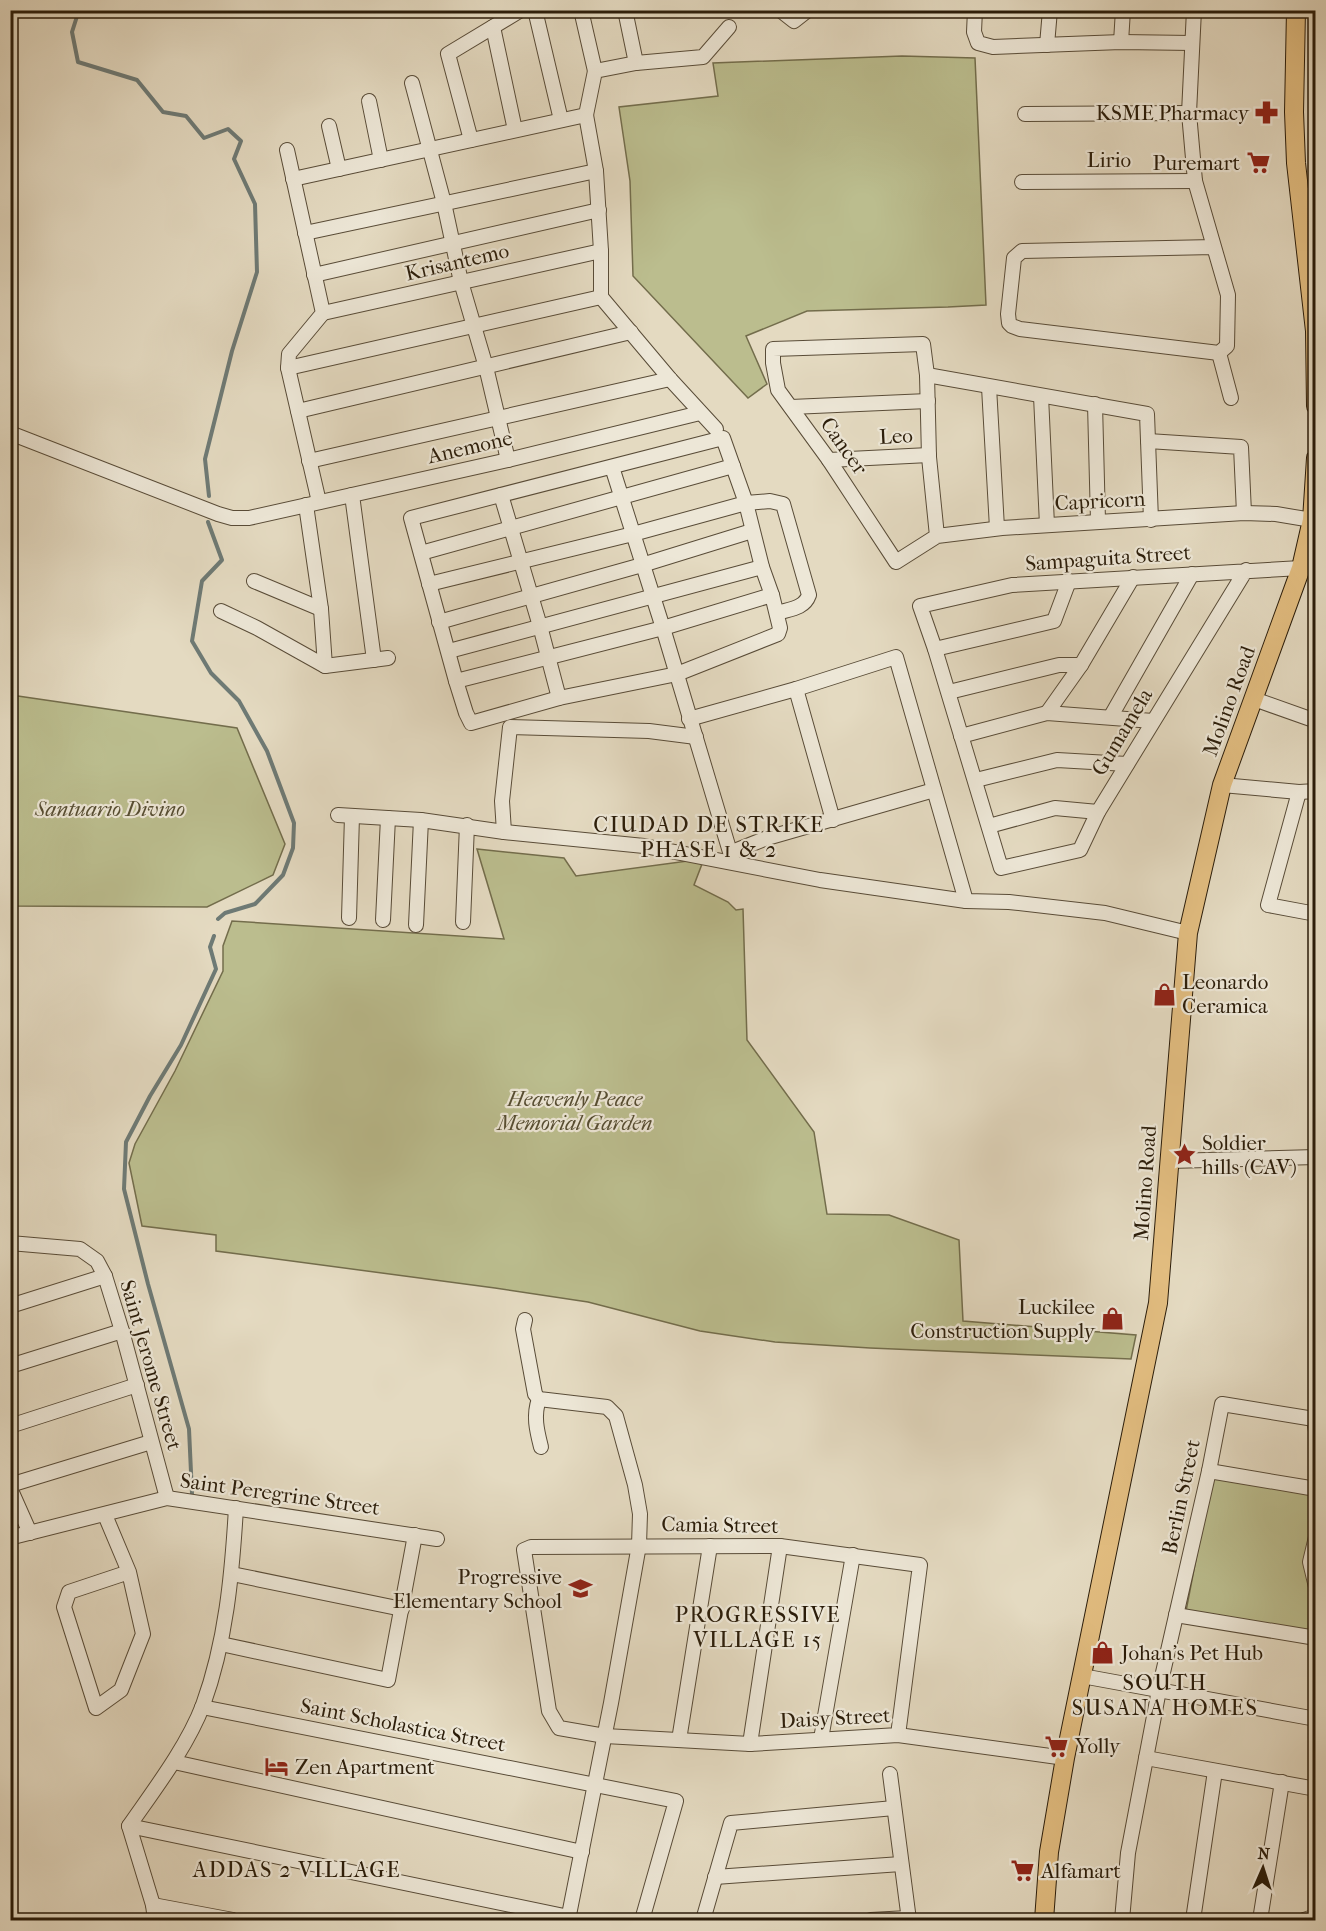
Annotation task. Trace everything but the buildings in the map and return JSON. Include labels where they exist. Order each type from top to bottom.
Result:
[{"type":"main road","points":[[1296,10],[1294,112],[1307,195],[1315,331],[1316,406]]},
{"type":"main road","name":"Molino Road","points":[[1044,1920],[1049,1852],[1065,1758],[1158,1303],[1188,933],[1222,785],[1301,568],[1312,520],[1316,458]]},
{"type":"street","points":[[471,140],[448,54],[521,10]]},
{"type":"street","points":[[535,10],[561,120]]},
{"type":"street","points":[[581,10],[595,71],[586,115],[596,171],[601,251],[601,297],[670,380],[716,429]]},
{"type":"street","points":[[625,10],[636,63]]},
{"type":"street","points":[[780,10],[794,21],[808,10]]},
{"type":"street","points":[[975,10],[974,32],[978,43],[993,47],[1121,42],[1192,43]]},
{"type":"street","points":[[1047,45],[1050,10]]},
{"type":"street","points":[[1121,42],[1123,10]]},
{"type":"street","points":[[1194,10],[1189,113],[1195,180],[1228,295],[1227,346],[1219,353],[1020,329],[1009,323],[1008,304],[1014,258],[1022,251],[1214,247]]},
{"type":"street","points":[[494,27],[515,130]]},
{"type":"street","points":[[595,71],[636,63],[703,57],[729,27]]},
{"type":"street","points":[[412,83],[508,460]]},
{"type":"street","points":[[369,101],[381,160]]},
{"type":"street","points":[[1025,114],[1189,113]]},
{"type":"street","points":[[293,179],[586,115]]},
{"type":"street","points":[[328,126],[339,169]]},
{"type":"street","points":[[287,150],[323,313],[289,354],[288,368],[309,461],[325,666]]},
{"type":"street","points":[[305,233],[596,171]]},
{"type":"street","name":"Lirio","points":[[1022,182],[1195,180]]},
{"type":"street","points":[[314,275],[599,210]]},
{"type":"street","name":"Krisantemo","points":[[323,313],[601,251]]},
{"type":"street","points":[[288,368],[601,297]]},
{"type":"street","points":[[298,411],[631,332]]},
{"type":"street","name":"Cancer","points":[[896,562],[829,460],[778,390],[773,349],[922,344],[927,375]]},
{"type":"street","points":[[1219,353],[1231,398]]},
{"type":"street","points":[[937,536],[929,455],[927,375],[1146,414],[1151,520]]},
{"type":"street","points":[[309,461],[670,380]]},
{"type":"street","points":[[989,387],[997,528]]},
{"type":"street","points":[[1041,396],[1047,525]]},
{"type":"street","points":[[791,406],[928,401]]},
{"type":"street","points":[[1095,404],[1098,521]]},
{"type":"street","name":"Anemone","points":[[10,432],[218,514],[232,518],[249,518],[508,460],[700,413]]},
{"type":"street","points":[[723,438],[746,503],[762,567],[777,613],[780,628],[778,634],[677,674],[559,698],[471,723],[456,681],[411,518],[612,467],[723,438]]},
{"type":"street","points":[[1148,441],[1241,447],[1244,513]]},
{"type":"street","name":"Leo","points":[[829,460],[929,455]]},
{"type":"street","points":[[421,553],[733,466]]},
{"type":"street","points":[[612,467],[732,857]]},
{"type":"street","points":[[221,611],[257,628],[325,666],[381,659],[352,495]]},
{"type":"street","points":[[501,495],[559,698]]},
{"type":"street","points":[[429,584],[633,534],[746,503],[770,501],[783,504],[809,595],[807,601],[802,605],[777,613]]},
{"type":"street","name":"Capricorn","points":[[896,562],[937,536],[997,528],[1244,513],[1276,514],[1312,520]]},
{"type":"street","points":[[439,622],[642,565],[752,531]]},
{"type":"street","points":[[449,651],[762,567]]},
{"type":"street","name":"Sampaguita Street","points":[[935,649],[920,606],[1012,585],[1301,568]]},
{"type":"street","name":"Gumamela","points":[[989,826],[1001,868],[1080,850],[1098,812],[1246,570]]},
{"type":"street","points":[[1111,716],[1192,574]]},
{"type":"street","points":[[1047,713],[1081,665],[1133,577]]},
{"type":"street","points":[[254,581],[321,609]]},
{"type":"street","points":[[1069,581],[1054,621],[935,649],[989,826],[1055,808],[1098,812]]},
{"type":"street","points":[[456,681],[663,628],[772,596]]},
{"type":"street","points":[[689,719],[796,689],[896,657],[966,901]]},
{"type":"street","points":[[949,692],[1059,665],[1081,665]]},
{"type":"street","points":[[796,689],[833,820]]},
{"type":"street","points":[[1254,699],[1316,721]]},
{"type":"street","points":[[961,736],[1047,713],[1154,720]]},
{"type":"street","points":[[504,831],[502,801],[510,727],[649,731],[696,736]]},
{"type":"street","points":[[976,780],[1058,760],[1127,764]]},
{"type":"street","points":[[1222,785],[1299,792],[1316,791]]},
{"type":"street","points":[[732,857],[767,838],[934,790]]},
{"type":"street","points":[[1299,792],[1268,905],[1316,914]]},
{"type":"street","points":[[349,918],[345,815],[421,820],[732,857],[820,880],[966,901],[1009,902],[1105,913],[1188,933]]},
{"type":"street","points":[[383,920],[388,818]]},
{"type":"street","points":[[416,925],[421,820]]},
{"type":"street","points":[[463,922],[467,825]]},
{"type":"street","points":[[1170,1161],[1316,1157]]},
{"type":"street","name":"Saint Jerome Street","points":[[10,1243],[80,1249],[97,1262],[105,1276],[122,1331],[167,1498]]},
{"type":"street","points":[[10,1306],[105,1276]]},
{"type":"street","points":[[525,1320],[523,1329],[535,1394],[539,1400]]},
{"type":"street","points":[[10,1366],[122,1331]]},
{"type":"street","points":[[10,1426],[137,1385]]},
{"type":"street","points":[[539,1400],[535,1409],[541,1447]]},
{"type":"street","points":[[539,1400],[608,1407],[616,1416],[635,1485],[640,1514],[639,1545]]},
{"type":"street","name":"Berlin Street","points":[[1122,1920],[1128,1853],[1159,1690],[1222,1404],[1315,1425]]},
{"type":"street","points":[[30,1533],[10,1487],[151,1442]]},
{"type":"street","points":[[1209,1471],[1316,1489]]},
{"type":"street","name":"Saint Peregrine Street","points":[[13,1537],[167,1498],[437,1539]]},
{"type":"street","points":[[129,1826],[174,1761],[202,1707],[221,1644],[232,1574],[236,1508]]},
{"type":"street","points":[[105,1515],[129,1572],[142,1634],[121,1690],[96,1708],[64,1607],[69,1592],[129,1572]]},
{"type":"street","points":[[221,1644],[388,1680],[415,1535]]},
{"type":"street","points":[[1316,1537],[1310,1562],[1316,1587]]},
{"type":"street","name":"Camia Street","points":[[569,1919],[639,1545],[780,1546],[920,1565],[898,1735]]},
{"type":"street","name":"Daisy Street","points":[[639,1545],[531,1547],[524,1550],[549,1711],[559,1728],[605,1736],[750,1744],[898,1735],[1065,1758]]},
{"type":"street","points":[[679,1740],[710,1546]]},
{"type":"street","points":[[750,1744],[780,1546]]},
{"type":"street","points":[[821,1739],[853,1555]]},
{"type":"street","points":[[232,1574],[402,1609]]},
{"type":"street","points":[[1176,1615],[1316,1638]]},
{"type":"street","points":[[1082,1676],[1316,1719]]},
{"type":"street","name":"Saint Scholastica Street","points":[[202,1707],[676,1801],[642,1920]]},
{"type":"street","points":[[1146,1758],[1316,1789]]},
{"type":"street","points":[[174,1761],[582,1852]]},
{"type":"street","points":[[1193,1920],[1215,1771]]},
{"type":"street","points":[[872,1920],[908,1919],[890,1774]]},
{"type":"street","points":[[1260,1920],[1282,1782]]},
{"type":"street","points":[[703,1920],[731,1823],[894,1808]]},
{"type":"street","points":[[129,1826],[153,1905],[155,1920]]},
{"type":"street","points":[[129,1826],[569,1919]]},
{"type":"street","points":[[715,1877],[901,1864]]},
{"type":"street","points":[[153,1905],[233,1920]]},
{"type":"street","points":[[1304,1920],[1316,1916]]},
{"type":"green space","points":[[902,56],[975,58],[986,305],[807,311],[746,336],[767,384],[748,398],[633,276],[630,181],[619,107],[718,96],[713,63]]},
{"type":"green space","name":"Santuario Divino","points":[[11,695],[237,728],[285,844],[273,875],[207,907],[11,906]]},
{"type":"green space","name":"Heavenly Peace Memorial Garden","points":[[477,849],[564,858],[576,876],[695,860],[702,864],[694,885],[728,902],[736,910],[743,909],[747,1040],[814,1132],[827,1214],[889,1215],[959,1240],[963,1321],[1136,1335],[1131,1359],[775,1342],[700,1331],[588,1302],[216,1251],[216,1235],[142,1226],[129,1163],[135,1144],[175,1071],[223,971],[223,946],[232,921],[504,939]]},
{"type":"green space","points":[[1212,1476],[1315,1493],[1315,1508],[1305,1561],[1315,1622],[1315,1636],[1186,1611]]},
{"type":"waterway","points":[[79,10],[72,32],[78,62],[137,80],[163,112],[186,116],[204,138],[228,129],[241,141],[234,159],[255,204],[257,272],[232,351],[205,459],[209,496]]},
{"type":"waterway","points":[[208,522],[222,560],[202,581],[192,641],[211,673],[239,701],[267,751],[294,823],[293,848],[283,875],[255,904],[225,913],[218,919]]},
{"type":"waterway","points":[[192,1494],[189,1429],[124,1189],[126,1142],[150,1096],[181,1045],[216,969],[210,947],[214,936]]},
{"type":"place","name":"KSME Pharmacy","points":[[1267,113]]},
{"type":"place","name":"Puremart","points":[[1258,163]]},
{"type":"place","name":"Leonardo Ceramica","points":[[1164,994]]},
{"type":"place","name":"Soldier hills (CAV)","points":[[1184,1155]]},
{"type":"place","name":"Luckilee Construction Supply","points":[[1113,1319]]},
{"type":"place","name":"Progressive Elementary School","points":[[580,1589]]},
{"type":"place","name":"Johan's Pet Hub","points":[[1103,1653]]},
{"type":"place","name":"Yolly","points":[[1057,1746]]},
{"type":"place","name":"Zen Apartment","points":[[277,1767]]},
{"type":"place","name":"Alfamart","points":[[1023,1871]]},
{"type":"district","name":"CIUDAD DE STRIKE PHASE 1 & 2","points":[[709,838]]},
{"type":"district","name":"PROGRESSIVE VILLAGE 15","points":[[758,1628]]},
{"type":"district","name":"SOUTH SUSANA HOMES","points":[[1165,1696]]},
{"type":"district","name":"ADDAS 2 VILLAGE","points":[[297,1870]]}]
